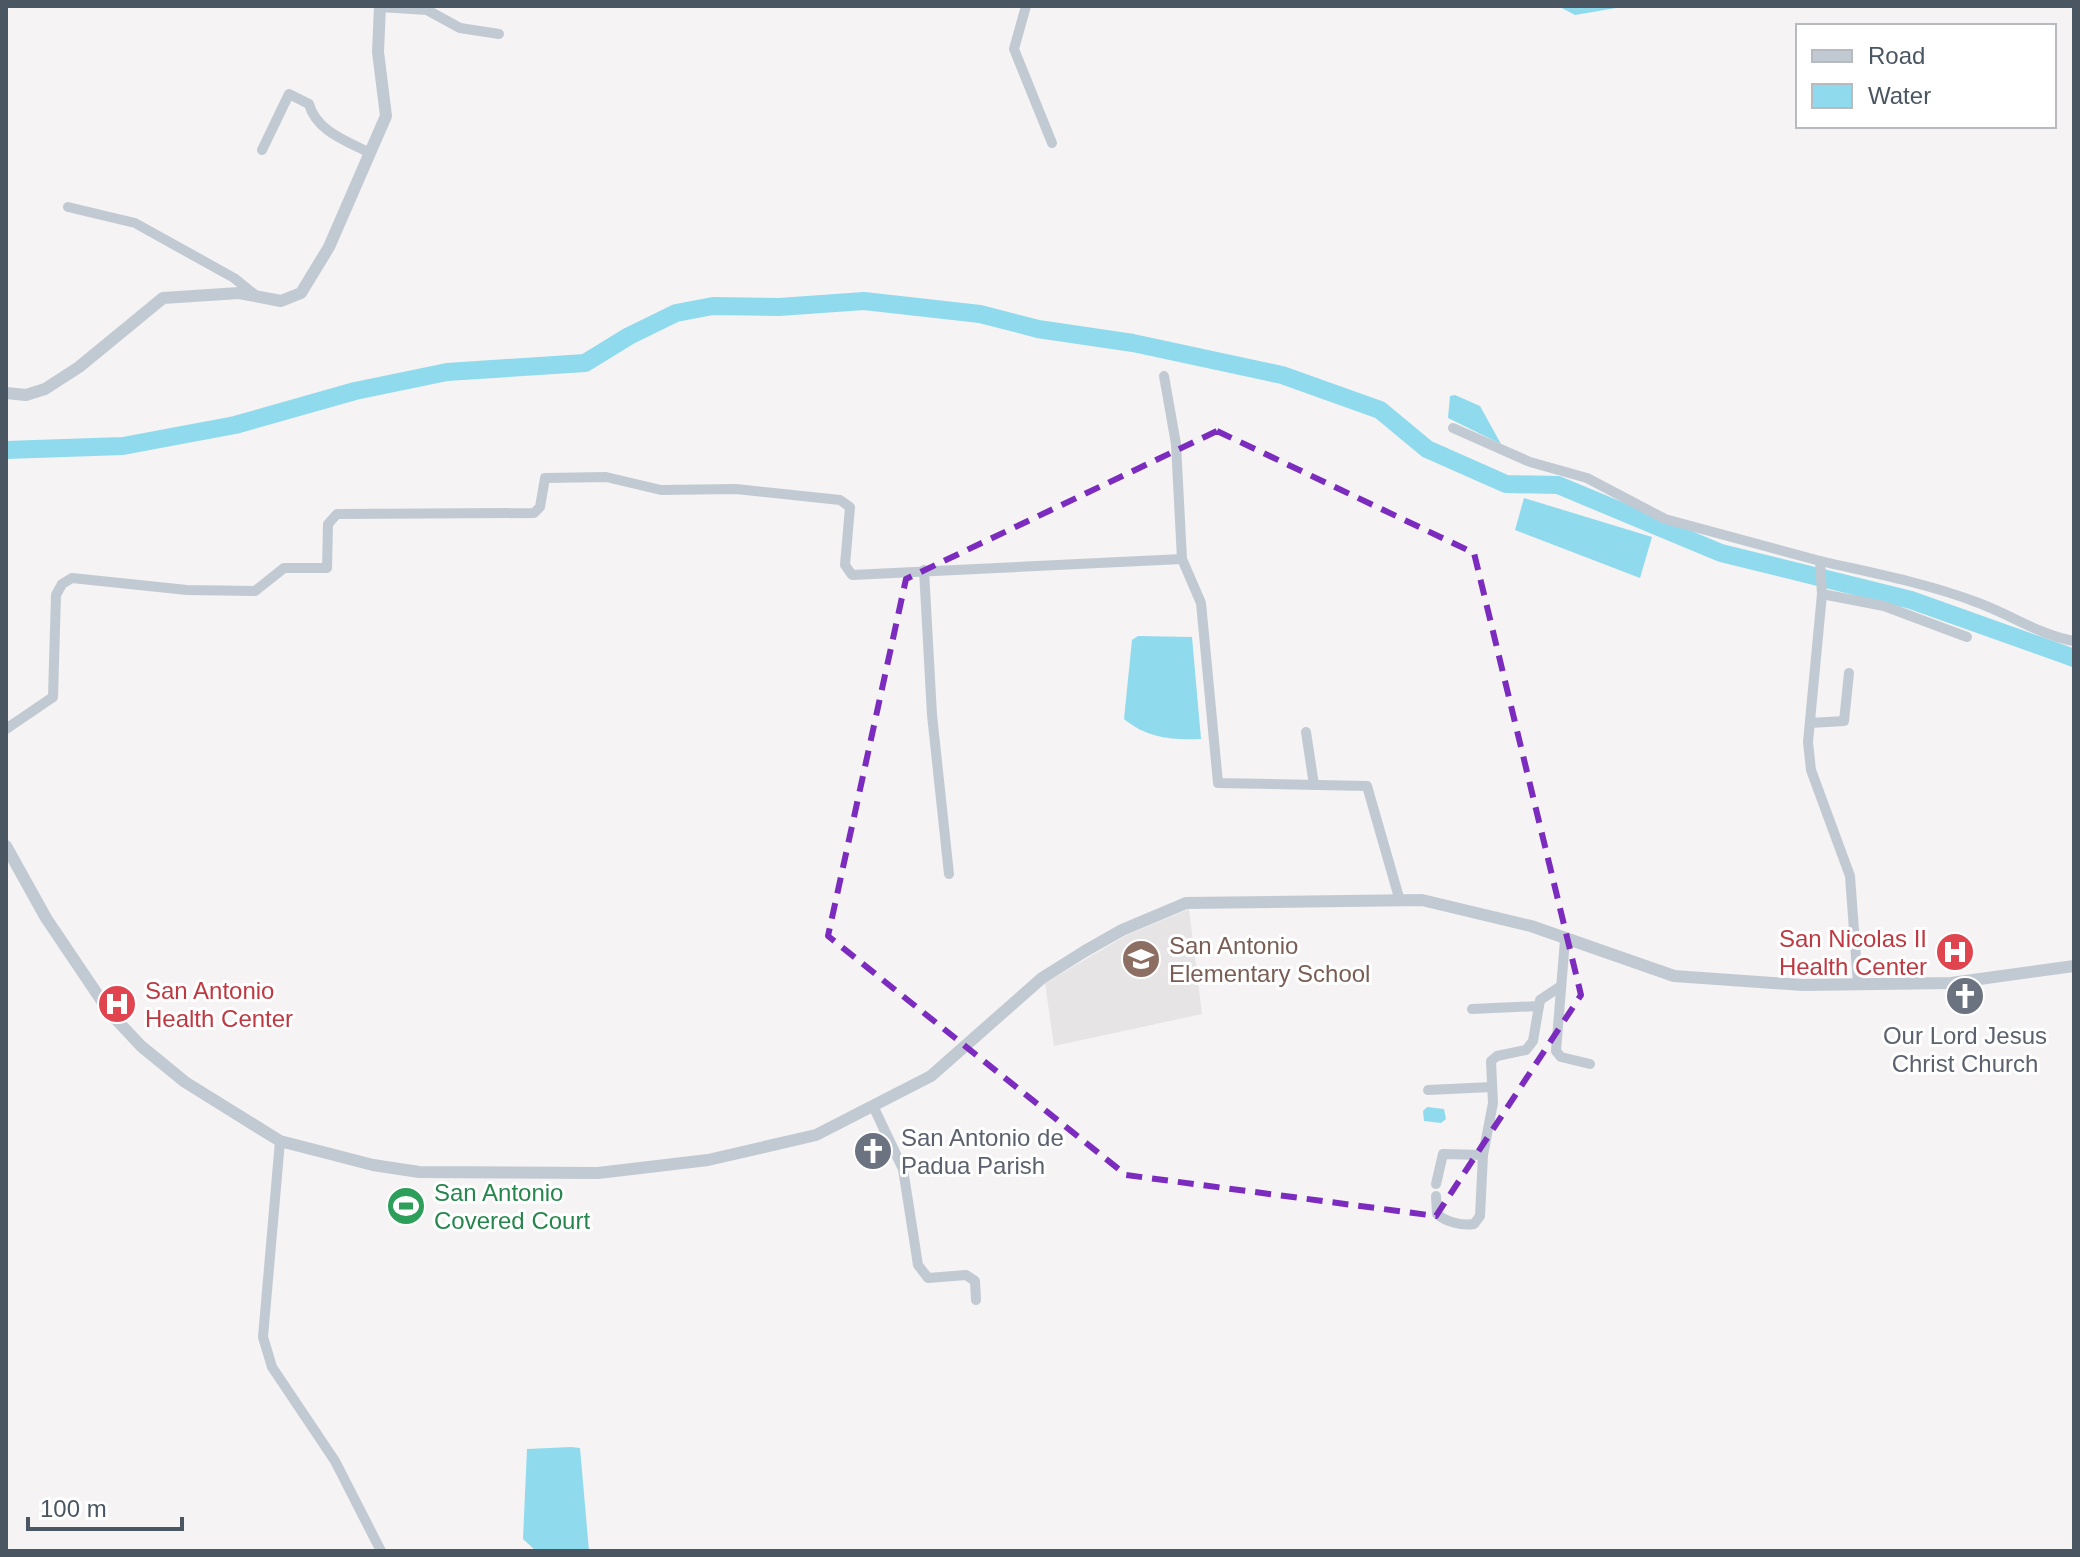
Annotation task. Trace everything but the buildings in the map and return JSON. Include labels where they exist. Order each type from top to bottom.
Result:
[{"type":"street","points":[[6,393],[26,395],[45,389],[79,367],[163,298],[254,294],[281,301],[292,299],[308,285],[386,116],[378,52],[380,6],[427,10],[460,28],[499,34]]},
{"type":"street","points":[[1026,6],[1014,49],[1052,143]]},
{"type":"street","points":[[262,150],[289,94],[309,104],[313,118],[336,136],[370,153]]},
{"type":"street","points":[[68,207],[135,223],[234,278],[254,294]]},
{"type":"street","points":[[1164,376],[1176,444],[1182,559],[1201,603],[1218,783],[1367,786],[1400,901]]},
{"type":"street","points":[[1453,428],[1530,462],[1587,478],[1665,519],[1820,564],[1942,590],[1991,608],[2052,638],[2074,641]]},
{"type":"street","points":[[6,729],[53,697],[56,595],[62,584],[72,578],[187,590],[255,591],[284,568],[327,568],[328,524],[342,513],[534,513],[540,507],[545,478],[606,477],[661,490],[736,489],[846,502],[850,513],[845,565],[852,575],[1182,559]]},
{"type":"street","points":[[1820,564],[1822,589],[1810,723],[1811,770],[1850,876],[1858,984]]},
{"type":"street","points":[[924,570],[932,715],[949,874]]},
{"type":"street","points":[[1822,589],[1884,606],[1967,637]]},
{"type":"street","points":[[1810,723],[1844,721],[1849,673]]},
{"type":"street","points":[[1306,732],[1314,785]]},
{"type":"street","points":[[6,846],[80,972],[130,1035],[185,1082],[280,1141],[373,1165],[419,1172],[598,1173],[708,1160],[816,1135],[874,1108],[931,1076],[1042,978],[1122,930],[1186,903],[1422,900],[1509,921],[1674,976],[1803,985],[1951,983],[2074,966]]},
{"type":"street","points":[[1565,940],[1556,1051],[1561,1057],[1590,1064]]},
{"type":"street","points":[[1436,1196],[1437,1214],[1442,1218],[1466,1226],[1474,1224],[1480,1216],[1483,1155],[1493,1103],[1491,1061],[1497,1056],[1526,1050],[1533,1041],[1539,1006],[1546,994],[1561,986]]},
{"type":"street","points":[[1472,1009],[1539,1006]]},
{"type":"street","points":[[1428,1090],[1492,1087]]},
{"type":"street","points":[[874,1108],[903,1169],[918,1265],[928,1278],[966,1275],[975,1281],[976,1300]]},
{"type":"street","points":[[280,1141],[263,1337],[272,1367],[335,1461],[381,1551]]},
{"type":"street","points":[[1436,1184],[1443,1154],[1483,1155]]},
{"type":"highlighted area","points":[[1217,431],[1474,553],[1581,995],[1436,1216],[1126,1175],[828,936],[906,579]]},
{"type":"shaded area","name":"San Antonio Elementary School","points":[[1189,909],[1202,1014],[1054,1046],[1045,983],[1127,935]]},
{"type":"water","points":[[1558,6],[1628,6],[1575,15]]},
{"type":"water","points":[[1455,395],[1480,406],[1501,444],[1448,418],[1450,396]]},
{"type":"water","points":[[1524,498],[1652,537],[1640,578],[1515,530]]},
{"type":"water","points":[[1138,636],[1192,637],[1201,739],[1160,736],[1124,719],[1132,640]]},
{"type":"water","points":[[1427,1107],[1444,1109],[1446,1119],[1441,1123],[1424,1121],[1423,1111]]},
{"type":"water","points":[[580,1448],[589,1551],[536,1551],[523,1539],[527,1449]]},
{"type":"waterway","points":[[6,450],[123,446],[235,425],[355,391],[447,372],[585,363],[629,336],[676,313],[713,306],[779,307],[864,301],[980,314],[1038,329],[1133,343],[1282,375],[1380,410],[1427,449],[1506,484],[1558,485],[1721,553],[1911,600],[2074,658]]},
{"type":"place","name":"San Nicolas II Health Center","points":[[1955,952]]},
{"type":"place","name":"San Antonio Elementary School","points":[[1141,959]]},
{"type":"place","name":"Our Lord Jesus Christ Church","points":[[1965,996]]},
{"type":"place","name":"San Antonio Health Center","points":[[117,1004]]},
{"type":"place","name":"San Antonio de Padua Parish","points":[[873,1151]]},
{"type":"place","name":"San Antonio Covered Court","points":[[406,1206]]}]
